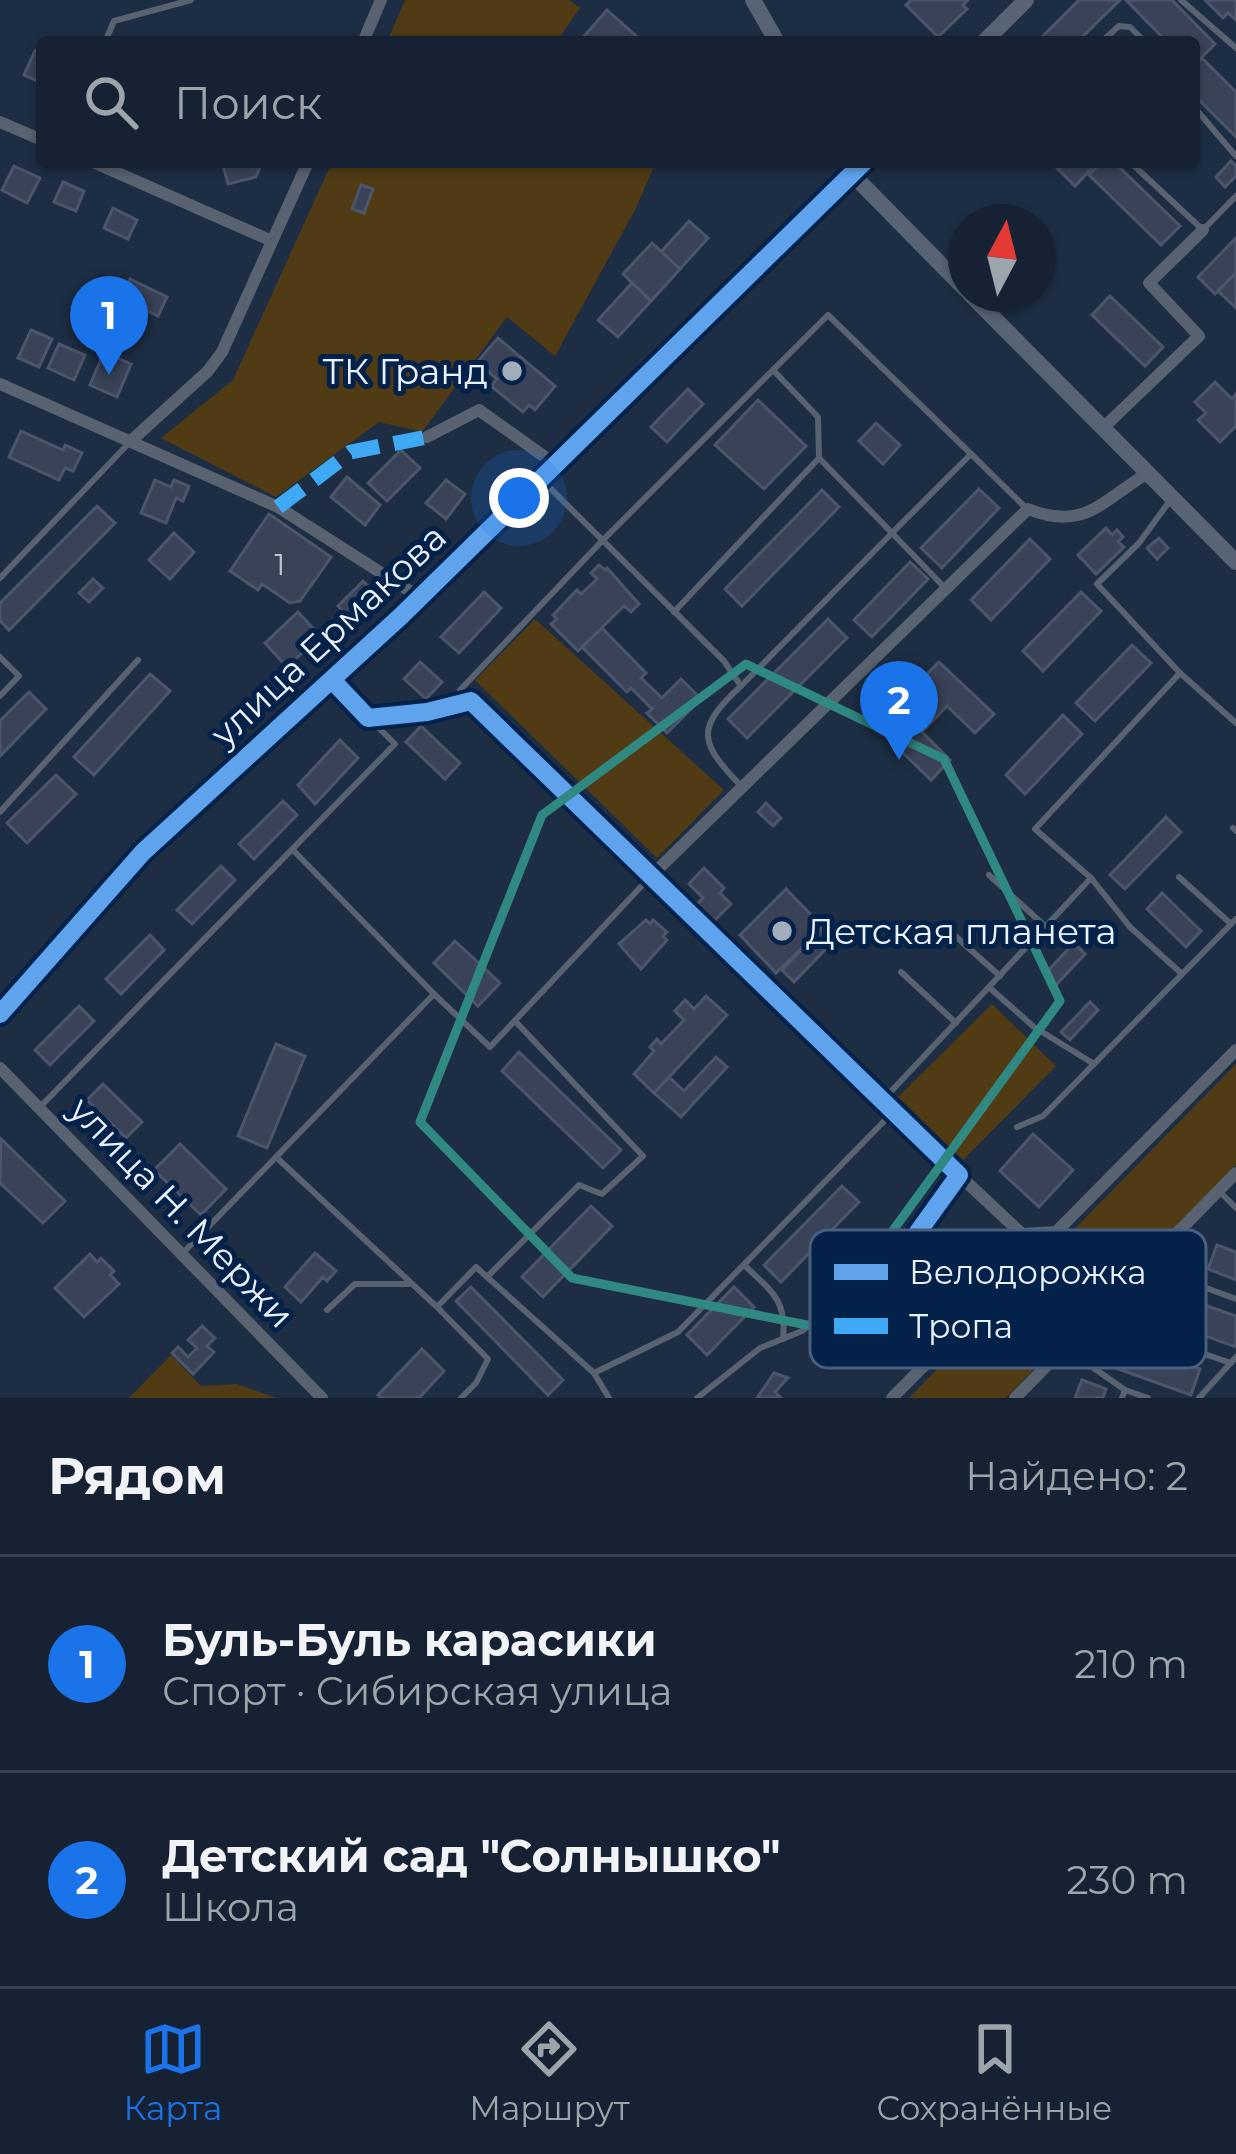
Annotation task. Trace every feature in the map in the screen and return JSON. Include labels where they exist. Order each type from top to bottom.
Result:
[{"type":"street","points":[[366,36],[381,0]]},
{"type":"street","points":[[753,0],[774,36]]},
{"type":"street","points":[[995,36],[1026,0]]},
{"type":"street","points":[[0,122],[36,137]]},
{"type":"street","points":[[107,168],[272,241]]},
{"type":"street","points":[[132,440],[208,371],[222,352],[305,168]]},
{"type":"street","name":"улица Ермакова","points":[[0,1014],[143,852],[541,480],[852,168]]},
{"type":"street","points":[[856,168],[948,270]]},
{"type":"street","points":[[1102,429],[1198,336],[1149,283],[1203,230]]},
{"type":"street","points":[[988,312],[1236,562]]},
{"type":"street","points":[[0,384],[278,507],[419,597]]},
{"type":"street","points":[[427,437],[479,410],[556,465]]},
{"type":"street","points":[[651,876],[1028,509],[1054,520],[1073,520],[1146,474]]},
{"type":"street","points":[[332,680],[368,718],[427,712],[471,701],[1018,1230]]},
{"type":"street","points":[[1060,1230],[1236,1050]]},
{"type":"street","name":"улица Н. Мержи","points":[[0,1069],[322,1398]]},
{"type":"street","points":[[1181,1230],[1236,1173]]},
{"type":"street","points":[[919,1230],[959,1174]]},
{"type":"street","points":[[892,1398],[922,1368]]},
{"type":"street","points":[[1015,1398],[1044,1368]]},
{"type":"lane","points":[[108,36],[114,21],[190,0]]},
{"type":"lane","points":[[999,0],[1012,14]]},
{"type":"lane","points":[[1180,0],[1236,48]]},
{"type":"lane","points":[[1108,36],[1119,26],[1130,27],[1138,36]]},
{"type":"lane","points":[[1200,114],[1236,156]]},
{"type":"lane","points":[[1136,168],[1203,230],[1236,196]]},
{"type":"lane","points":[[471,701],[460,690],[828,315],[1028,509]]},
{"type":"lane","points":[[773,370],[818,417],[819,458],[946,589]]},
{"type":"lane","points":[[0,578],[132,440]]},
{"type":"lane","points":[[741,786],[712,755],[706,738],[719,706],[971,454]]},
{"type":"lane","points":[[674,612],[819,458]]},
{"type":"lane","points":[[541,480],[724,661],[741,686]]},
{"type":"lane","points":[[1172,499],[1139,543],[1097,584],[1180,674],[1236,723]]},
{"type":"lane","points":[[0,657],[20,676],[0,696]]},
{"type":"lane","points":[[0,812],[138,660]]},
{"type":"lane","points":[[1180,674],[1036,829],[1091,878],[1130,927],[1182,974]]},
{"type":"lane","points":[[38,1108],[395,744],[368,718]]},
{"type":"lane","points":[[293,850],[490,1047],[651,876]]},
{"type":"lane","points":[[988,875],[1046,927]]},
{"type":"lane","points":[[1017,1126],[1043,1116],[1233,921],[1179,877]]},
{"type":"lane","points":[[883,1100],[1091,878]]},
{"type":"lane","points":[[944,926],[1000,976]]},
{"type":"lane","points":[[901,972],[956,1023]]},
{"type":"lane","points":[[991,989],[1034,1027],[1094,1064]]},
{"type":"lane","points":[[181,1255],[434,994]]},
{"type":"lane","points":[[487,1277],[579,1184],[602,1194],[643,1156],[514,1021]]},
{"type":"lane","points":[[593,1373],[678,1332],[894,1111]]},
{"type":"lane","points":[[276,1157],[488,1359],[476,1383],[461,1398]]},
{"type":"lane","points":[[1219,1191],[1236,1208]]},
{"type":"lane","points":[[744,1265],[776,1296],[785,1315],[782,1339]]},
{"type":"lane","points":[[437,1307],[476,1267],[593,1373],[609,1398]]},
{"type":"lane","points":[[327,1310],[355,1284],[412,1284]]},
{"type":"lane","points":[[1206,1288],[1236,1299]]},
{"type":"lane","points":[[698,1398],[760,1348],[810,1324]]},
{"type":"lane","points":[[1199,1398],[1233,1360]]},
{"type":"lane","points":[[1090,1368],[1124,1394],[1148,1398]]},
{"type":"highlighted area","points":[[746,664],[944,759],[1060,1001],[822,1328],[572,1278],[420,1122],[542,815]]},
{"type":"shaded area","points":[[405,0],[569,0],[580,8],[560,36],[390,36]]},
{"type":"shaded area","points":[[329,168],[653,168],[555,356],[507,317],[422,432],[379,422],[276,497],[161,438],[233,380]]},
{"type":"shaded area","points":[[535,619],[724,790],[657,858],[475,680]]},
{"type":"shaded area","points":[[992,1004],[1056,1066],[963,1160],[898,1097]]},
{"type":"shaded area","points":[[1236,1064],[1236,1165],[1172,1230],[1073,1230]]},
{"type":"shaded area","points":[[171,1355],[201,1386],[237,1384],[276,1398],[129,1398]]},
{"type":"shaded area","points":[[938,1368],[1036,1368],[1006,1398],[909,1398]]},
{"type":"building","points":[[911,0],[968,0],[963,5],[967,9],[939,36],[906,5]]},
{"type":"building","points":[[1079,0],[1120,0],[1083,36],[1043,36]]},
{"type":"building","points":[[1126,0],[1172,0],[1215,44],[1200,59],[1200,36],[1161,36]]},
{"type":"building","points":[[1205,0],[1236,0],[1236,20],[1228,13],[1223,18]]},
{"type":"building","points":[[607,10],[636,36],[584,36]]},
{"type":"building","points":[[35,51],[36,51],[36,80],[24,75]]},
{"type":"building","points":[[1200,60],[1236,92],[1236,137],[1200,101]]},
{"type":"building","points":[[1231,161],[1236,176],[1225,187],[1216,177]]},
{"type":"building","points":[[14,166],[40,178],[27,203],[2,190]]},
{"type":"building","points":[[224,168],[260,168],[256,177],[228,184]]},
{"type":"building","points":[[1057,168],[1092,168],[1075,186]]},
{"type":"building","points":[[1095,168],[1120,168],[1180,226],[1161,245],[1089,175]]},
{"type":"building","points":[[63,182],[84,191],[76,211],[54,202]]},
{"type":"building","points":[[361,185],[373,189],[364,213],[352,209]]},
{"type":"building","points":[[113,208],[137,220],[128,239],[104,228]]},
{"type":"building","points":[[689,221],[708,238],[680,269],[661,252]]},
{"type":"building","points":[[1236,238],[1236,273],[1215,294],[1198,277]]},
{"type":"building","points":[[652,243],[680,269],[651,301],[623,274]]},
{"type":"building","points":[[1236,273],[1236,308],[1218,291]]},
{"type":"building","points":[[130,279],[167,297],[158,316],[137,306],[124,334],[108,326]]},
{"type":"building","points":[[632,283],[651,301],[618,337],[598,320]]},
{"type":"building","points":[[1110,296],[1163,347],[1145,366],[1092,315]]},
{"type":"building","points":[[31,330],[52,339],[39,367],[18,358]]},
{"type":"building","name":"ТК Гранд","points":[[498,338],[555,386],[535,410],[529,405],[523,412],[491,386],[497,379],[477,362]]},
{"type":"building","points":[[59,344],[85,355],[74,380],[48,368]]},
{"type":"building","points":[[104,352],[131,364],[117,397],[90,385]]},
{"type":"building","points":[[1215,382],[1232,399],[1236,394],[1236,426],[1220,442],[1198,420],[1206,413],[1195,402]]},
{"type":"building","points":[[688,389],[703,404],[667,442],[651,427]]},
{"type":"building","points":[[758,400],[806,446],[764,489],[715,445]]},
{"type":"building","points":[[876,423],[900,445],[883,464],[859,441]]},
{"type":"building","points":[[21,431],[63,450],[65,445],[82,453],[73,471],[65,468],[59,480],[9,457]]},
{"type":"building","points":[[401,450],[420,468],[387,501],[368,483]]},
{"type":"building","points":[[347,477],[380,505],[365,525],[331,497]]},
{"type":"building","points":[[155,480],[171,487],[174,480],[189,486],[183,501],[176,498],[166,523],[141,513]]},
{"type":"building","points":[[446,480],[465,494],[446,519],[426,503]]},
{"type":"building","points":[[979,489],[999,508],[942,568],[921,548]]},
{"type":"building","points":[[822,490],[839,507],[742,606],[725,589]]},
{"type":"building","points":[[97,506],[115,523],[9,630],[0,621],[0,603]]},
{"type":"building","points":[[269,514],[331,557],[300,601],[290,603],[262,584],[258,590],[230,571]]},
{"type":"building","points":[[1106,528],[1112,535],[1117,530],[1123,537],[1118,542],[1124,547],[1096,574],[1078,555]]},
{"type":"building","points":[[174,533],[194,552],[170,579],[149,560]]},
{"type":"building","points":[[1159,538],[1168,548],[1157,559],[1147,548]]},
{"type":"building","points":[[1030,539],[1050,559],[991,620],[971,600]]},
{"type":"building","points":[[910,562],[928,579],[872,637],[854,620]]},
{"type":"building","points":[[599,565],[639,604],[631,612],[624,606],[578,651],[551,624],[557,619],[553,615],[577,590],[581,594],[597,579],[591,573]]},
{"type":"building","points":[[93,579],[103,588],[89,602],[79,593]]},
{"type":"building","points":[[363,581],[382,600],[357,625],[338,606]]},
{"type":"building","points":[[484,592],[501,608],[459,653],[441,637]]},
{"type":"building","points":[[1081,592],[1101,611],[1043,671],[1023,651]]},
{"type":"building","points":[[298,612],[320,636],[287,667],[265,643]]},
{"type":"building","points":[[828,619],[847,638],[747,738],[728,719]]},
{"type":"building","points":[[602,628],[646,673],[641,678],[662,698],[681,679],[701,699],[667,733],[647,713],[652,709],[631,688],[627,692],[582,647]]},
{"type":"building","points":[[1132,645],[1151,663],[1095,721],[1076,703]]},
{"type":"building","points":[[420,662],[442,682],[426,699],[404,679]]},
{"type":"building","points":[[939,662],[994,714],[975,733],[947,706],[922,732],[950,760],[931,780],[874,725],[893,705],[911,722],[936,696],[920,681]]},
{"type":"building","points":[[150,674],[170,691],[94,775],[74,757]]},
{"type":"building","points":[[29,692],[46,709],[0,756],[0,721]]},
{"type":"building","points":[[1063,715],[1082,734],[1025,794],[1006,775]]},
{"type":"building","points":[[421,726],[460,763],[445,779],[406,742]]},
{"type":"building","points":[[340,740],[358,758],[315,804],[298,785]]},
{"type":"building","points":[[56,775],[76,794],[27,843],[7,823]]},
{"type":"building","points":[[283,801],[297,815],[254,859],[239,844]]},
{"type":"building","points":[[766,803],[781,818],[773,826],[758,812]]},
{"type":"building","points":[[1166,817],[1181,832],[1125,889],[1110,875]]},
{"type":"building","points":[[221,866],[235,880],[192,924],[177,910]]},
{"type":"building","points":[[704,868],[724,888],[720,893],[731,904],[713,922],[696,905],[703,898],[689,884]]},
{"type":"building","name":"Детская планета","points":[[786,889],[823,927],[776,973],[740,935]]},
{"type":"building","points":[[1162,893],[1201,931],[1186,947],[1147,909]]},
{"type":"building","points":[[646,920],[667,932],[663,936],[667,940],[641,969],[619,944]]},
{"type":"building","points":[[828,922],[840,934],[794,982],[782,970]]},
{"type":"building","points":[[150,935],[164,950],[121,994],[106,979]]},
{"type":"building","points":[[455,941],[500,983],[478,1006],[434,963]]},
{"type":"building","points":[[1074,943],[1085,954],[1056,985],[1045,974]]},
{"type":"building","points":[[706,996],[727,1015],[654,1093],[634,1074],[654,1051],[650,1047],[657,1039],[661,1044],[684,1020],[675,1011],[685,1000],[694,1009]]},
{"type":"building","points":[[1090,1002],[1098,1010],[1070,1040],[1061,1032]]},
{"type":"building","points":[[79,1006],[94,1021],[50,1065],[35,1050]]},
{"type":"building","points":[[276,1044],[305,1056],[267,1148],[238,1136]]},
{"type":"building","points":[[519,1052],[621,1150],[603,1168],[502,1071]]},
{"type":"building","points":[[716,1057],[727,1067],[681,1117],[654,1093],[669,1077],[684,1091]]},
{"type":"building","points":[[103,1084],[142,1122],[126,1138],[87,1100]]},
{"type":"building","points":[[1033,1134],[1073,1170],[1039,1207],[1000,1171]]},
{"type":"building","points":[[1,1139],[65,1201],[43,1223],[0,1183]]},
{"type":"building","points":[[180,1144],[226,1189],[201,1215],[154,1170]]},
{"type":"building","points":[[842,1186],[859,1202],[832,1230],[810,1230],[810,1252],[781,1282],[764,1265]]},
{"type":"building","points":[[591,1206],[612,1226],[543,1297],[522,1277]]},
{"type":"building","points":[[1217,1245],[1236,1252],[1236,1280],[1208,1269]]},
{"type":"building","points":[[315,1253],[336,1271],[327,1281],[323,1277],[301,1302],[285,1287]]},
{"type":"building","points":[[90,1254],[114,1271],[110,1275],[119,1284],[84,1317],[55,1288]]},
{"type":"building","points":[[471,1287],[563,1380],[548,1395],[456,1301]]},
{"type":"building","points":[[734,1287],[754,1307],[707,1355],[687,1335]]},
{"type":"building","points":[[1206,1305],[1236,1316],[1236,1347],[1206,1336]]},
{"type":"building","points":[[202,1326],[215,1338],[207,1346],[214,1352],[193,1374],[172,1353],[178,1347],[188,1357],[197,1348],[188,1340]]},
{"type":"building","points":[[422,1349],[444,1371],[419,1398],[381,1398],[378,1395]]},
{"type":"building","points":[[1116,1368],[1197,1368],[1191,1395]]},
{"type":"building","points":[[774,1373],[788,1378],[775,1392],[781,1398],[757,1398]]},
{"type":"building","points":[[1082,1380],[1106,1389],[1103,1398],[1075,1398]]},
{"type":"marked path","points":[[278,507],[351,452],[427,437]]},
{"type":"cycle path","points":[[0,1014],[143,852],[401,616],[858,168]]},
{"type":"cycle path","points":[[332,680],[368,718],[427,712],[471,701],[959,1175],[919,1230]]},
{"type":"place","name":"ТК Гранд","points":[[512,371]]},
{"type":"place","name":"Буль-Буль карасики","points":[[109,375]]},
{"type":"place","name":"Детский сад \"Солнышко\"","points":[[899,760]]},
{"type":"place","name":"Детская планета","points":[[782,931]]}]
